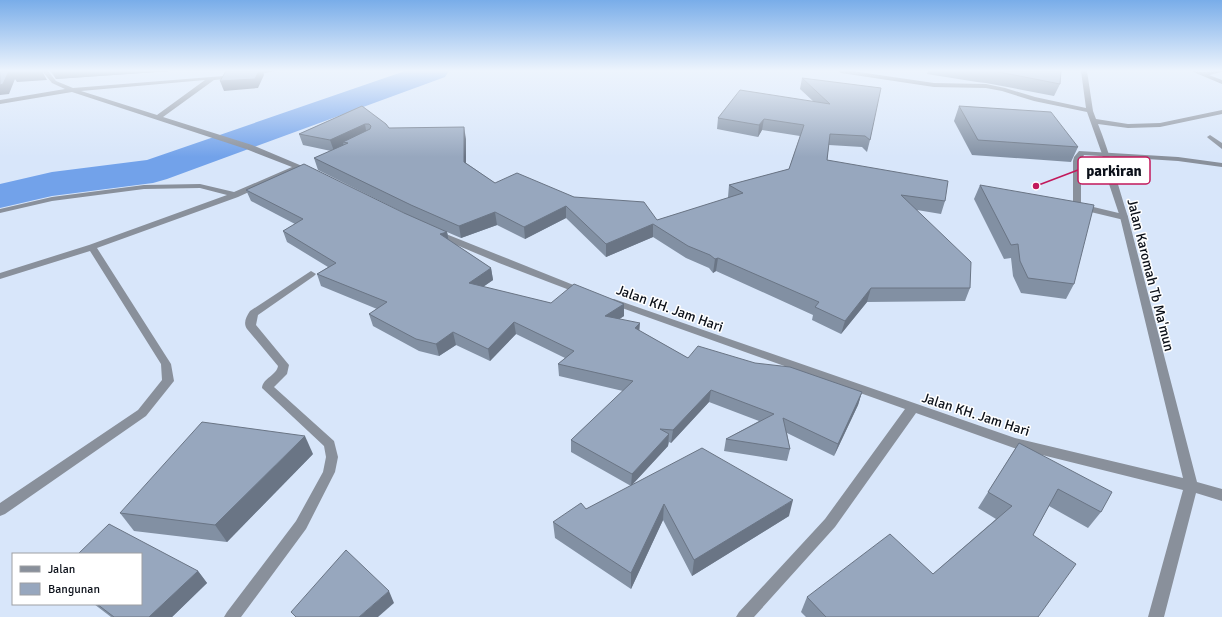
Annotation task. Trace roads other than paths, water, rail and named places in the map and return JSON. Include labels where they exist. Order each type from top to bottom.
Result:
[{"type":"street","points":[[0,102],[13,100]]},
{"type":"street","points":[[102,100],[249,147],[306,167],[320,176]]},
{"type":"street","points":[[161,119],[185,100]]},
{"type":"street","points":[[1037,100],[1090,111]]},
{"type":"street","name":"Jalan Karomah Tb Ma'mun","points":[[1088,100],[1090,111],[1106,154],[1111,178],[1124,217],[1191,486]]},
{"type":"street","points":[[1094,121],[1135,126],[1160,126],[1222,112]]},
{"type":"street","points":[[1210,137],[1222,147]]},
{"type":"street","points":[[1124,217],[1073,205],[1076,192],[1078,157],[1082,153],[1178,159],[1222,165]]},
{"type":"street","points":[[0,276],[92,246],[235,195],[306,167]]},
{"type":"street","points":[[0,212],[52,199],[144,187],[200,186],[235,195]]},
{"type":"street","name":"Jalan KH. Jam Hari","points":[[424,227],[509,264],[1014,443],[1191,486],[1222,495]]},
{"type":"street","points":[[0,510],[142,413],[168,381],[166,364],[92,246]]},
{"type":"street","points":[[232,617],[301,525],[329,472],[332,457],[330,444],[268,388],[268,385],[283,371],[284,365],[251,327],[250,321],[250,317],[254,312],[311,274]]},
{"type":"street","points":[[744,617],[830,523],[874,459],[913,408]]},
{"type":"street","points":[[1156,617],[1191,486]]},
{"type":"waterway","points":[[0,196],[52,184],[153,171],[353,100]]},
{"type":"place","name":"parkiran","points":[[1036,186]]}]
